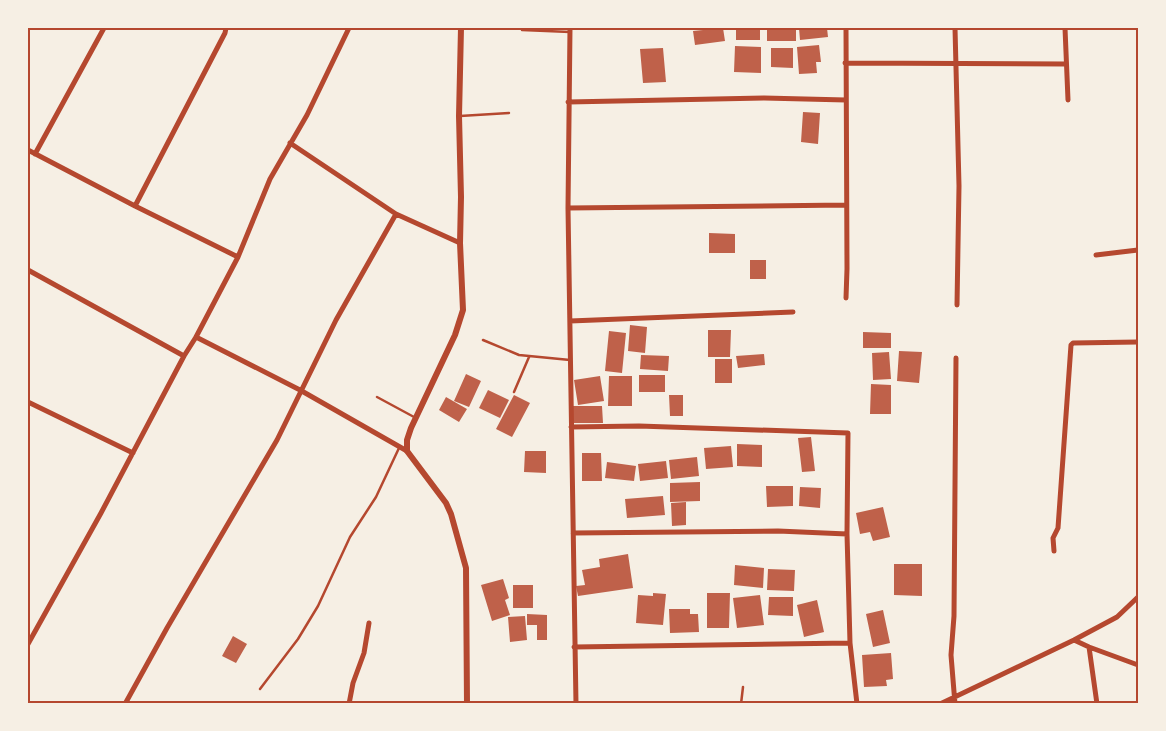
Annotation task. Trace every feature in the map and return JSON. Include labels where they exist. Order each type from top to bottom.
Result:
[{"type":"street","points":[[35,154],[104,28]]},
{"type":"street","points":[[135,206],[226,28]]},
{"type":"street","points":[[28,644],[102,513],[238,257],[262,194],[307,115],[349,28]]},
{"type":"street","points":[[407,450],[406,440],[456,334],[463,310],[460,243],[459,116],[461,28]]},
{"type":"street","points":[[846,28],[848,269],[846,298]]},
{"type":"street","points":[[955,28],[959,186],[956,305]]},
{"type":"street","points":[[1065,28],[1068,100]]},
{"type":"street","points":[[570,30],[568,208],[576,704]]},
{"type":"street","points":[[845,63],[1066,64]]},
{"type":"street","points":[[568,102],[764,98],[846,100]]},
{"type":"street","points":[[290,143],[396,214],[460,243]]},
{"type":"street","points":[[28,150],[238,257]]},
{"type":"street","points":[[568,208],[846,205]]},
{"type":"street","points":[[125,704],[167,628],[277,440],[336,320],[396,214]]},
{"type":"street","points":[[1096,255],[1138,250]]},
{"type":"street","points":[[28,270],[184,356]]},
{"type":"street","points":[[570,320],[793,312]]},
{"type":"street","points":[[196,337],[300,390],[407,450],[446,504],[451,514],[466,568],[467,704]]},
{"type":"street","points":[[1054,551],[1053,538],[1058,528],[1071,345],[1073,342],[1138,342]]},
{"type":"street","points":[[954,701],[951,655],[954,616],[956,358]]},
{"type":"street","points":[[28,402],[133,454]]},
{"type":"street","points":[[571,427],[639,426],[848,433],[847,534],[850,643],[857,704]]},
{"type":"street","points":[[573,534],[778,531],[847,534]]},
{"type":"street","points":[[940,704],[954,701],[1117,617],[1138,597]]},
{"type":"street","points":[[349,704],[353,683],[364,653],[369,623]]},
{"type":"street","points":[[1074,640],[1138,665]]},
{"type":"street","points":[[574,647],[850,643]]},
{"type":"street","points":[[1089,647],[1097,704]]},
{"type":"lane","points":[[522,30],[570,30]]},
{"type":"lane","points":[[459,116],[508,113]]},
{"type":"lane","points":[[483,340],[528,357],[571,360]]},
{"type":"lane","points":[[514,392],[528,357]]},
{"type":"lane","points":[[377,397],[416,417]]},
{"type":"lane","points":[[260,689],[298,639],[318,606],[350,537],[376,497],[400,446]]},
{"type":"lane","points":[[741,704],[743,687]]},
{"type":"building","points":[[723,28],[725,41],[695,45],[693,31]]},
{"type":"building","points":[[736,28],[760,28],[760,40],[736,40]]},
{"type":"building","points":[[767,28],[796,28],[796,41],[767,41]]},
{"type":"building","points":[[799,28],[827,28],[828,37],[800,40]]},
{"type":"building","points":[[819,45],[821,62],[816,62],[817,73],[799,74],[797,47]]},
{"type":"building","points":[[735,46],[761,47],[761,73],[734,72]]},
{"type":"building","points":[[663,48],[666,82],[643,83],[640,49]]},
{"type":"building","points":[[771,48],[793,48],[793,68],[771,67]]},
{"type":"building","points":[[803,112],[820,113],[818,144],[801,142]]},
{"type":"building","points":[[709,233],[735,234],[735,253],[709,253]]},
{"type":"building","points":[[750,260],[766,260],[766,279],[750,279]]},
{"type":"building","points":[[630,325],[647,327],[645,353],[628,351]]},
{"type":"building","points":[[708,330],[731,330],[730,357],[708,357]]},
{"type":"building","points":[[609,331],[626,333],[622,373],[605,371]]},
{"type":"building","points":[[863,332],[891,333],[891,348],[863,348]]},
{"type":"building","points":[[899,351],[922,352],[919,383],[897,381]]},
{"type":"building","points":[[889,352],[891,379],[873,380],[872,353]]},
{"type":"building","points":[[764,354],[765,365],[738,368],[736,356]]},
{"type":"building","points":[[641,355],[669,356],[668,371],[640,369]]},
{"type":"building","points":[[715,359],[732,359],[732,383],[715,383]]},
{"type":"building","points":[[466,374],[481,381],[469,407],[454,401]]},
{"type":"building","points":[[639,375],[665,375],[665,392],[639,392]]},
{"type":"building","points":[[600,376],[604,401],[578,405],[574,380]]},
{"type":"building","points":[[609,376],[632,376],[632,406],[608,406]]},
{"type":"building","points":[[871,384],[891,385],[891,414],[870,414]]},
{"type":"building","points":[[488,390],[509,400],[500,418],[479,408]]},
{"type":"building","points":[[514,395],[530,403],[512,437],[496,429]]},
{"type":"building","points":[[669,395],[683,395],[683,416],[670,416]]},
{"type":"building","points":[[446,397],[467,409],[459,422],[439,410]]},
{"type":"building","points":[[572,406],[602,406],[603,423],[572,423]]},
{"type":"building","points":[[811,437],[815,471],[802,472],[798,438]]},
{"type":"building","points":[[737,444],[762,445],[762,467],[737,466]]},
{"type":"building","points":[[731,446],[733,467],[706,469],[704,448]]},
{"type":"building","points":[[525,451],[546,451],[546,473],[524,472]]},
{"type":"building","points":[[582,453],[601,453],[602,481],[582,481]]},
{"type":"building","points":[[697,457],[699,476],[671,479],[669,460]]},
{"type":"building","points":[[666,461],[668,478],[640,481],[638,464]]},
{"type":"building","points":[[607,462],[636,466],[634,481],[605,478]]},
{"type":"building","points":[[700,482],[700,501],[670,502],[670,483]]},
{"type":"building","points":[[766,486],[793,486],[793,506],[767,507]]},
{"type":"building","points":[[800,487],[821,488],[820,508],[799,506]]},
{"type":"building","points":[[663,496],[665,515],[627,518],[625,499]]},
{"type":"building","points":[[686,502],[686,525],[672,526],[671,503]]},
{"type":"building","points":[[883,507],[890,537],[873,541],[870,532],[860,534],[856,513]]},
{"type":"building","points":[[628,554],[633,588],[578,596],[576,586],[585,585],[582,570],[600,567],[599,559]]},
{"type":"building","points":[[894,564],[922,564],[922,596],[894,595]]},
{"type":"building","points":[[735,565],[764,568],[763,588],[734,585]]},
{"type":"building","points":[[768,569],[795,570],[794,591],[767,590]]},
{"type":"building","points":[[503,579],[509,598],[505,600],[510,615],[492,621],[481,585]]},
{"type":"building","points":[[513,585],[533,585],[533,608],[513,608]]},
{"type":"building","points":[[653,593],[666,594],[663,625],[636,623],[638,595],[653,596]]},
{"type":"building","points":[[707,593],[730,593],[729,628],[707,628]]},
{"type":"building","points":[[760,595],[764,625],[737,628],[733,598]]},
{"type":"building","points":[[769,597],[793,597],[793,616],[768,615]]},
{"type":"building","points":[[817,600],[824,632],[804,637],[797,605]]},
{"type":"building","points":[[669,609],[690,609],[690,614],[698,614],[699,632],[670,633]]},
{"type":"building","points":[[883,610],[890,643],[873,647],[866,614]]},
{"type":"building","points":[[527,614],[547,615],[547,640],[537,640],[537,625],[527,625]]},
{"type":"building","points":[[525,616],[527,640],[510,642],[508,617]]},
{"type":"building","points":[[233,636],[247,644],[236,663],[222,656]]},
{"type":"building","points":[[891,653],[893,679],[886,680],[887,686],[864,687],[862,655]]}]
